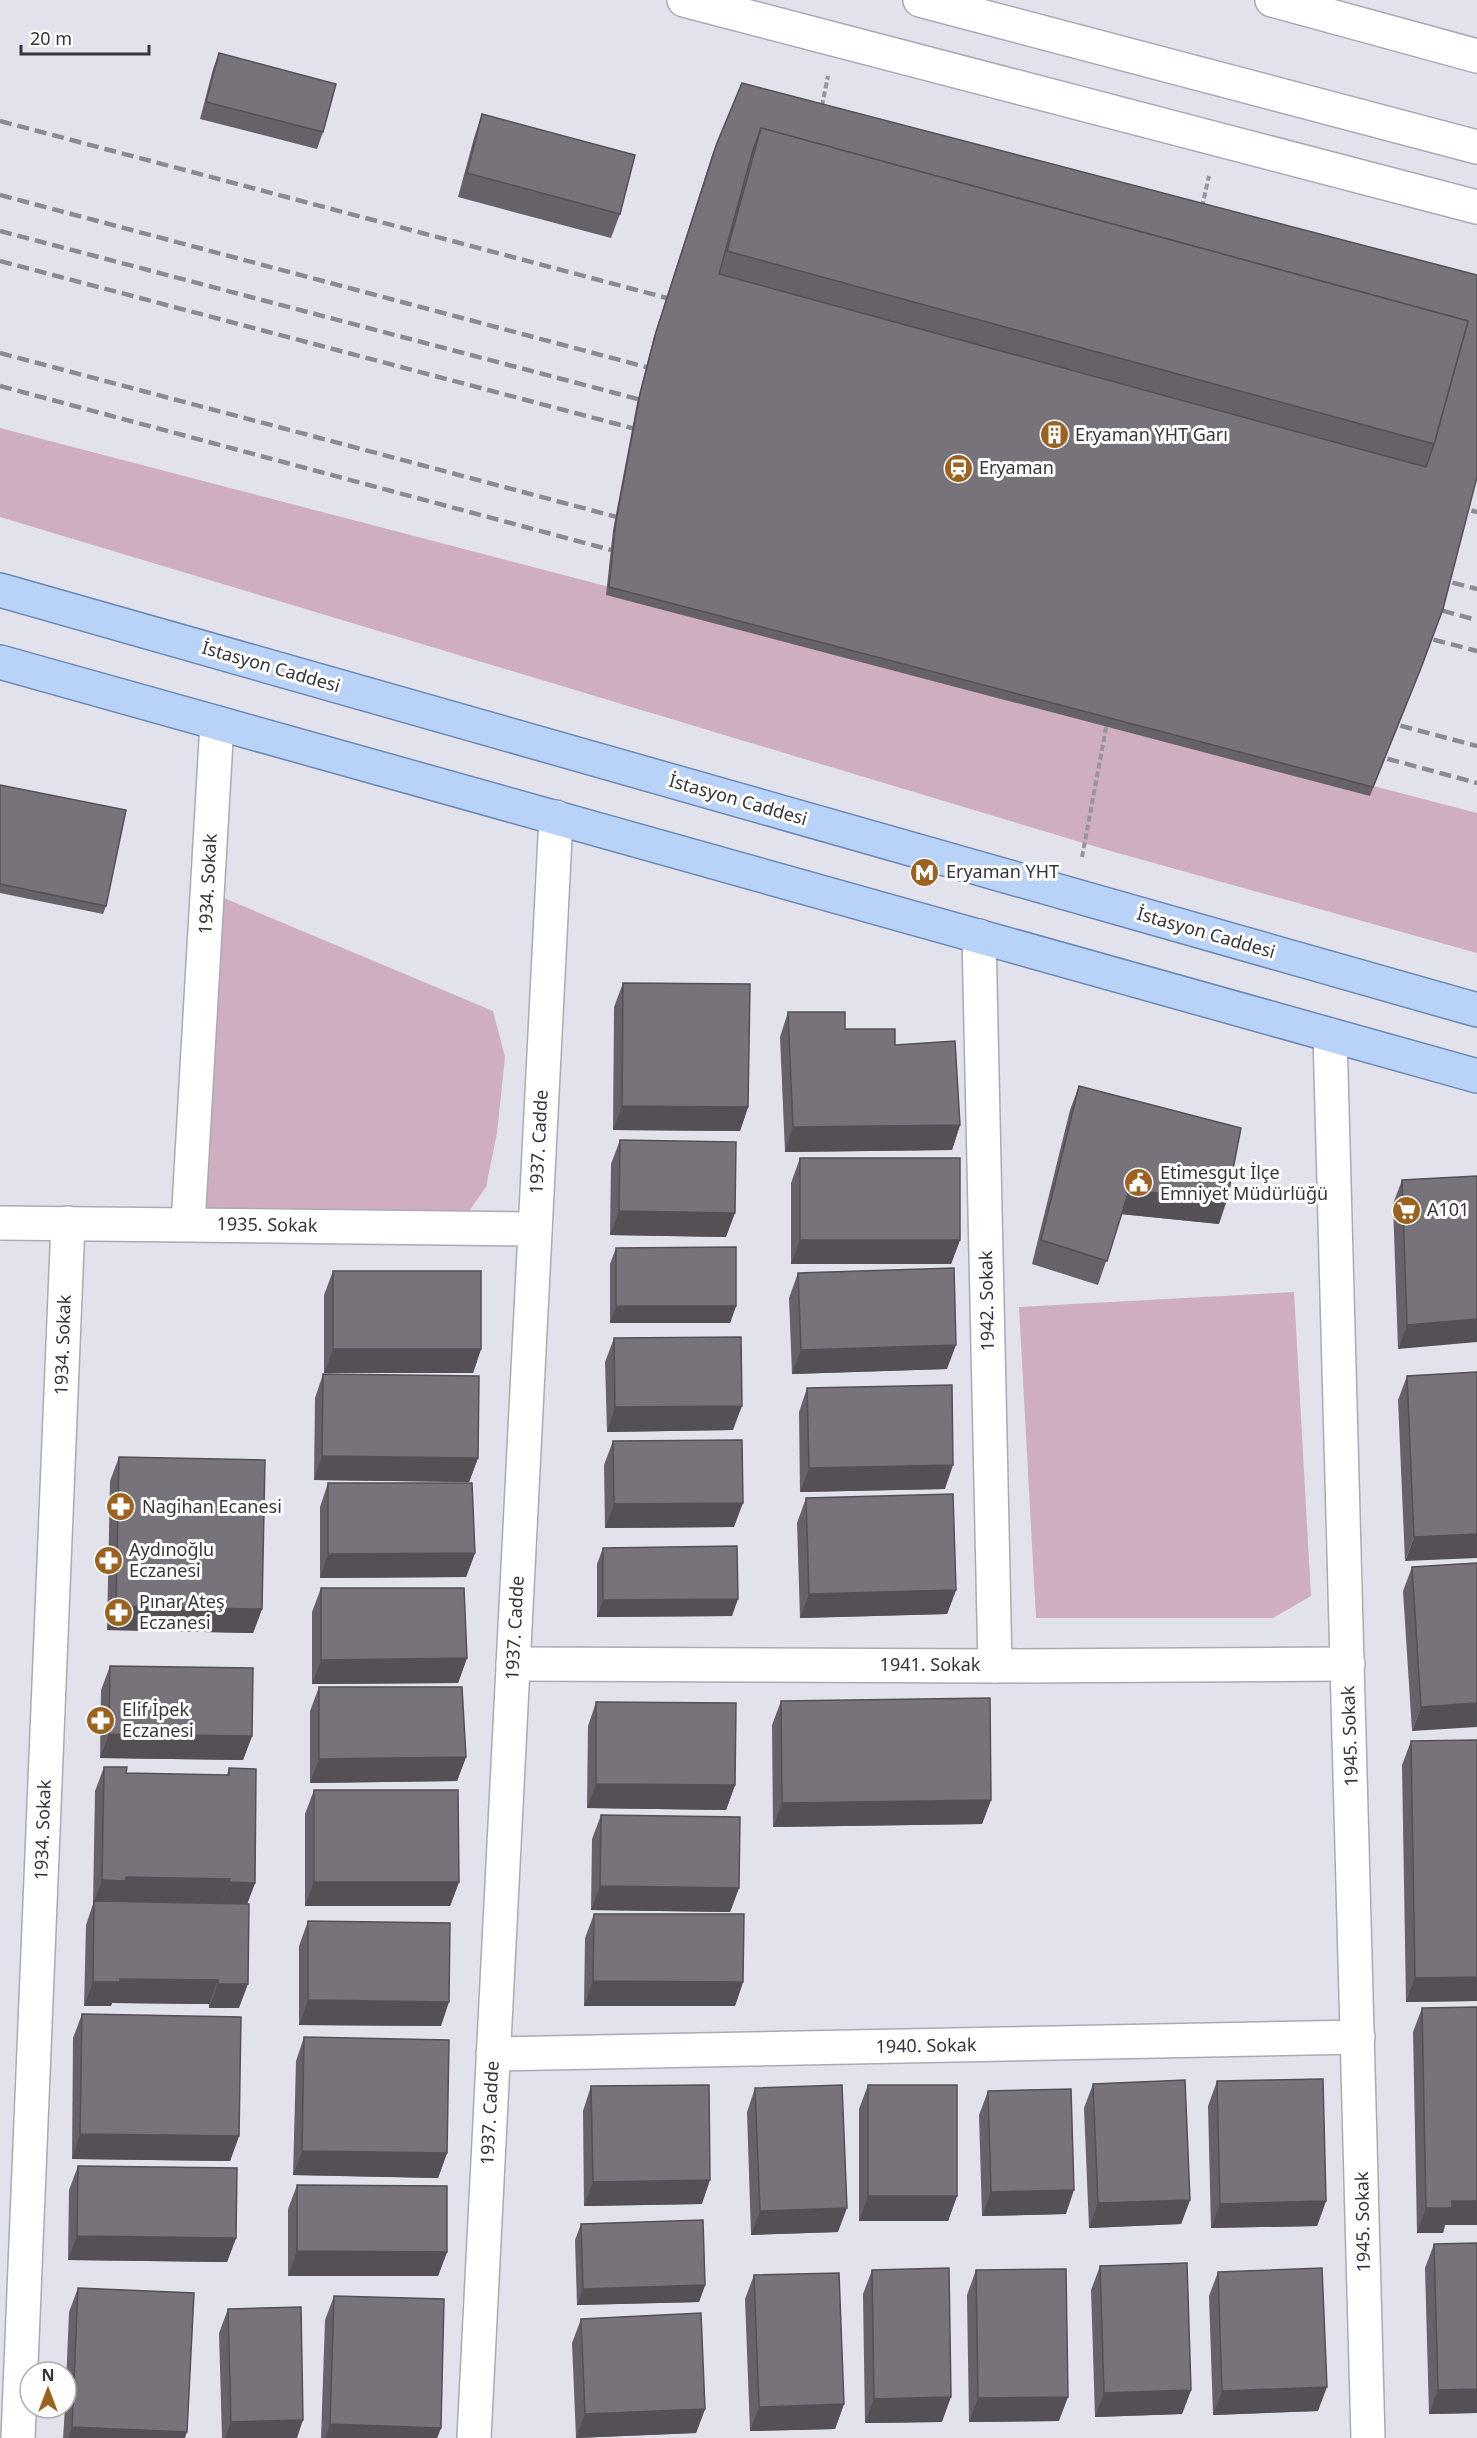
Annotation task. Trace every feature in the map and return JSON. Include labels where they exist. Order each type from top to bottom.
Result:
[{"type":"main road","name":"İstasyon Caddesi","points":[[0,590],[1477,1010]]},
{"type":"main road","points":[[0,662],[1477,1076]]},
{"type":"street","points":[[684,0],[1477,207]]},
{"type":"street","points":[[920,0],[1477,147]]},
{"type":"street","points":[[1272,0],[1477,56]]},
{"type":"street","name":"1934. Sokak","points":[[188,1224],[217,723]]},
{"type":"street","name":"1937. Cadde","points":[[474,2438],[556,817]]},
{"type":"street","name":"1942. Sokak","points":[[979,936],[994,1666]]},
{"type":"street","name":"1945. Sokak","points":[[1330,1035],[1368,2438]]},
{"type":"street","name":"1935. Sokak","points":[[0,1223],[535,1229]]},
{"type":"street","name":"1934. Sokak","points":[[18,2438],[68,1223]]},
{"type":"street","name":"1941. Sokak","points":[[513,1664],[994,1666],[1348,1664]]},
{"type":"street","name":"1940. Sokak","points":[[493,2054],[1358,2037]]},
{"type":"path","points":[[821,108],[836,40]]},
{"type":"path","points":[[1202,208],[1218,140]]},
{"type":"path","points":[[1074,896],[1107,722]]},
{"type":"shaded area","points":[[0,428],[1477,813],[1477,953],[1100,848],[0,517]]},
{"type":"shaded area","points":[[219,896],[493,1011],[505,1057],[497,1133],[486,1187],[467,1214],[201,1209]]},
{"type":"shaded area","points":[[1294,1292],[1311,1596],[1273,1618],[1036,1618],[1019,1307]]},
{"type":"building","points":[[219,53],[336,84],[323,132],[206,102]]},
{"type":"building","name":"Eryaman YHT Garı","points":[[742,83],[1477,275],[1477,477],[1443,609],[1373,787],[609,587],[616,521],[640,394],[656,332],[717,143]],"holes":[[[761,128],[1468,321],[1426,467],[719,274]]]},
{"type":"building","points":[[482,114],[635,155],[620,214],[467,173]]},
{"type":"building","points":[[761,128],[1468,321],[1434,444],[727,251]]},
{"type":"building","points":[[0,785],[126,810],[106,906],[0,884]]},
{"type":"building","points":[[623,983],[750,984],[748,1107],[622,1106]]},
{"type":"building","points":[[788,1012],[845,1012],[845,1029],[895,1029],[895,1045],[955,1041],[960,1125],[793,1127]]},
{"type":"building","name":"Etimesgut İlçe Emniyet Müdürlüğü","points":[[1079,1086],[1241,1128],[1227,1200],[1129,1190],[1107,1261],[1041,1240]]},
{"type":"building","points":[[620,1140],[736,1142],[735,1213],[619,1211]]},
{"type":"building","points":[[800,1158],[960,1158],[960,1240],[800,1240]]},
{"type":"building","points":[[1477,1176],[1477,1319],[1407,1325],[1402,1180]]},
{"type":"building","points":[[736,1247],[736,1306],[616,1306],[616,1248]]},
{"type":"building","points":[[954,1268],[956,1345],[801,1350],[798,1273]]},
{"type":"building","points":[[333,1271],[481,1271],[481,1349],[333,1349]]},
{"type":"building","points":[[741,1337],[742,1406],[615,1407],[614,1338]]},
{"type":"building","points":[[1477,1372],[1477,1534],[1414,1537],[1407,1376]]},
{"type":"building","points":[[323,1374],[479,1376],[478,1458],[322,1456]]},
{"type":"building","points":[[952,1385],[953,1465],[809,1468],[807,1388]]},
{"type":"building","points":[[742,1440],[743,1503],[614,1504],[613,1441]]},
{"type":"building","points":[[119,1457],[265,1460],[262,1609],[116,1606]]},
{"type":"building","points":[[328,1483],[472,1483],[475,1553],[328,1554]]},
{"type":"building","points":[[953,1494],[956,1590],[809,1594],[806,1498]]},
{"type":"building","points":[[737,1546],[738,1599],[603,1600],[603,1548]]},
{"type":"building","points":[[1477,1563],[1477,1703],[1421,1707],[1412,1567]]},
{"type":"building","points":[[321,1588],[464,1588],[467,1658],[321,1660]]},
{"type":"building","points":[[110,1666],[253,1668],[252,1736],[109,1734]]},
{"type":"building","points":[[319,1687],[462,1687],[466,1757],[319,1759]]},
{"type":"building","points":[[990,1698],[991,1800],[782,1803],[781,1701]]},
{"type":"building","points":[[596,1702],[736,1703],[735,1785],[596,1784]]},
{"type":"building","points":[[1477,1740],[1477,1977],[1415,1978],[1411,1741]]},
{"type":"building","points":[[104,1767],[127,1767],[126,1773],[229,1775],[229,1768],[256,1769],[255,1883],[229,1882],[230,1879],[126,1877],[126,1881],[102,1880]]},
{"type":"building","points":[[314,1790],[458,1790],[459,1882],[314,1882]]},
{"type":"building","points":[[601,1815],[740,1817],[739,1888],[600,1886]]},
{"type":"building","points":[[94,1901],[249,1904],[248,1984],[218,1984],[218,1980],[120,1979],[120,1982],[93,1982]]},
{"type":"building","points":[[594,1914],[744,1914],[743,1982],[593,1981]]},
{"type":"building","points":[[308,1921],[450,1923],[449,2002],[308,2000]]},
{"type":"building","points":[[1477,2007],[1477,2201],[1452,2201],[1452,2208],[1426,2208],[1422,2008]]},
{"type":"building","points":[[82,2014],[241,2017],[239,2136],[80,2134]]},
{"type":"building","points":[[304,2037],[449,2040],[447,2153],[302,2151]]},
{"type":"building","points":[[1323,2079],[1326,2201],[1220,2204],[1217,2081]]},
{"type":"building","points":[[1185,2080],[1190,2200],[1098,2203],[1093,2084]]},
{"type":"building","points":[[709,2085],[710,2180],[593,2182],[591,2086]]},
{"type":"building","points":[[842,2085],[847,2208],[760,2211],[755,2088]]},
{"type":"building","points":[[868,2085],[957,2085],[957,2196],[868,2196]]},
{"type":"building","points":[[1071,2089],[1074,2190],[991,2192],[988,2091]]},
{"type":"building","points":[[78,2166],[237,2168],[236,2238],[77,2236]]},
{"type":"building","points":[[297,2185],[447,2186],[447,2252],[297,2251]]},
{"type":"building","points":[[703,2220],[705,2285],[583,2289],[581,2224]]},
{"type":"building","points":[[1477,2243],[1477,2389],[1438,2390],[1434,2244]]},
{"type":"building","points":[[1187,2263],[1191,2390],[1104,2393],[1100,2266]]},
{"type":"building","points":[[949,2268],[951,2397],[874,2399],[872,2270]]},
{"type":"building","points":[[1322,2268],[1327,2387],[1222,2391],[1218,2272]]},
{"type":"building","points":[[1066,2269],[1068,2397],[978,2398],[976,2270]]},
{"type":"building","points":[[839,2273],[844,2404],[759,2407],[754,2275]]},
{"type":"building","points":[[78,2288],[194,2293],[187,2432],[72,2427],[72,2420],[78,2420],[78,2360],[75,2360]]},
{"type":"building","points":[[334,2296],[444,2299],[441,2428],[330,2424]]},
{"type":"building","points":[[301,2307],[303,2420],[231,2422],[228,2309]]},
{"type":"building","points":[[701,2313],[705,2409],[585,2414],[581,2319]]},
{"type":"railway","points":[[0,121],[682,302]]},
{"type":"railway","points":[[0,195],[661,371]]},
{"type":"railway","points":[[0,231],[653,403]]},
{"type":"railway","points":[[0,261],[647,432]]},
{"type":"railway","points":[[0,353],[632,521]]},
{"type":"railway","points":[[0,386],[626,554]]},
{"type":"railway","points":[[1454,506],[1477,512]]},
{"type":"railway","points":[[1435,578],[1477,589]]},
{"type":"railway","points":[[1425,606],[1477,620]]},
{"type":"railway","points":[[1416,635],[1477,651]]},
{"type":"railway","points":[[1383,721],[1477,746]]},
{"type":"railway","points":[[1370,754],[1477,783]]},
{"type":"place","name":"Eryaman YHT Garı","points":[[1054,435]]},
{"type":"place","name":"Eryaman","points":[[958,468]]},
{"type":"place","name":"Eryaman YHT","points":[[925,872]]},
{"type":"place","name":"Etimesgut İlçe Emniyet Müdürlüğü","points":[[1139,1183]]},
{"type":"place","name":"A101","points":[[1406,1210]]},
{"type":"place","name":"Nagihan Ecanesi","points":[[121,1507]]},
{"type":"place","name":"Aydınoğlu Eczanesi","points":[[108,1560]]},
{"type":"place","name":"Pınar Ateş Eczanesi","points":[[118,1612]]},
{"type":"place","name":"Elif İpek Eczanesi","points":[[101,1720]]}]
